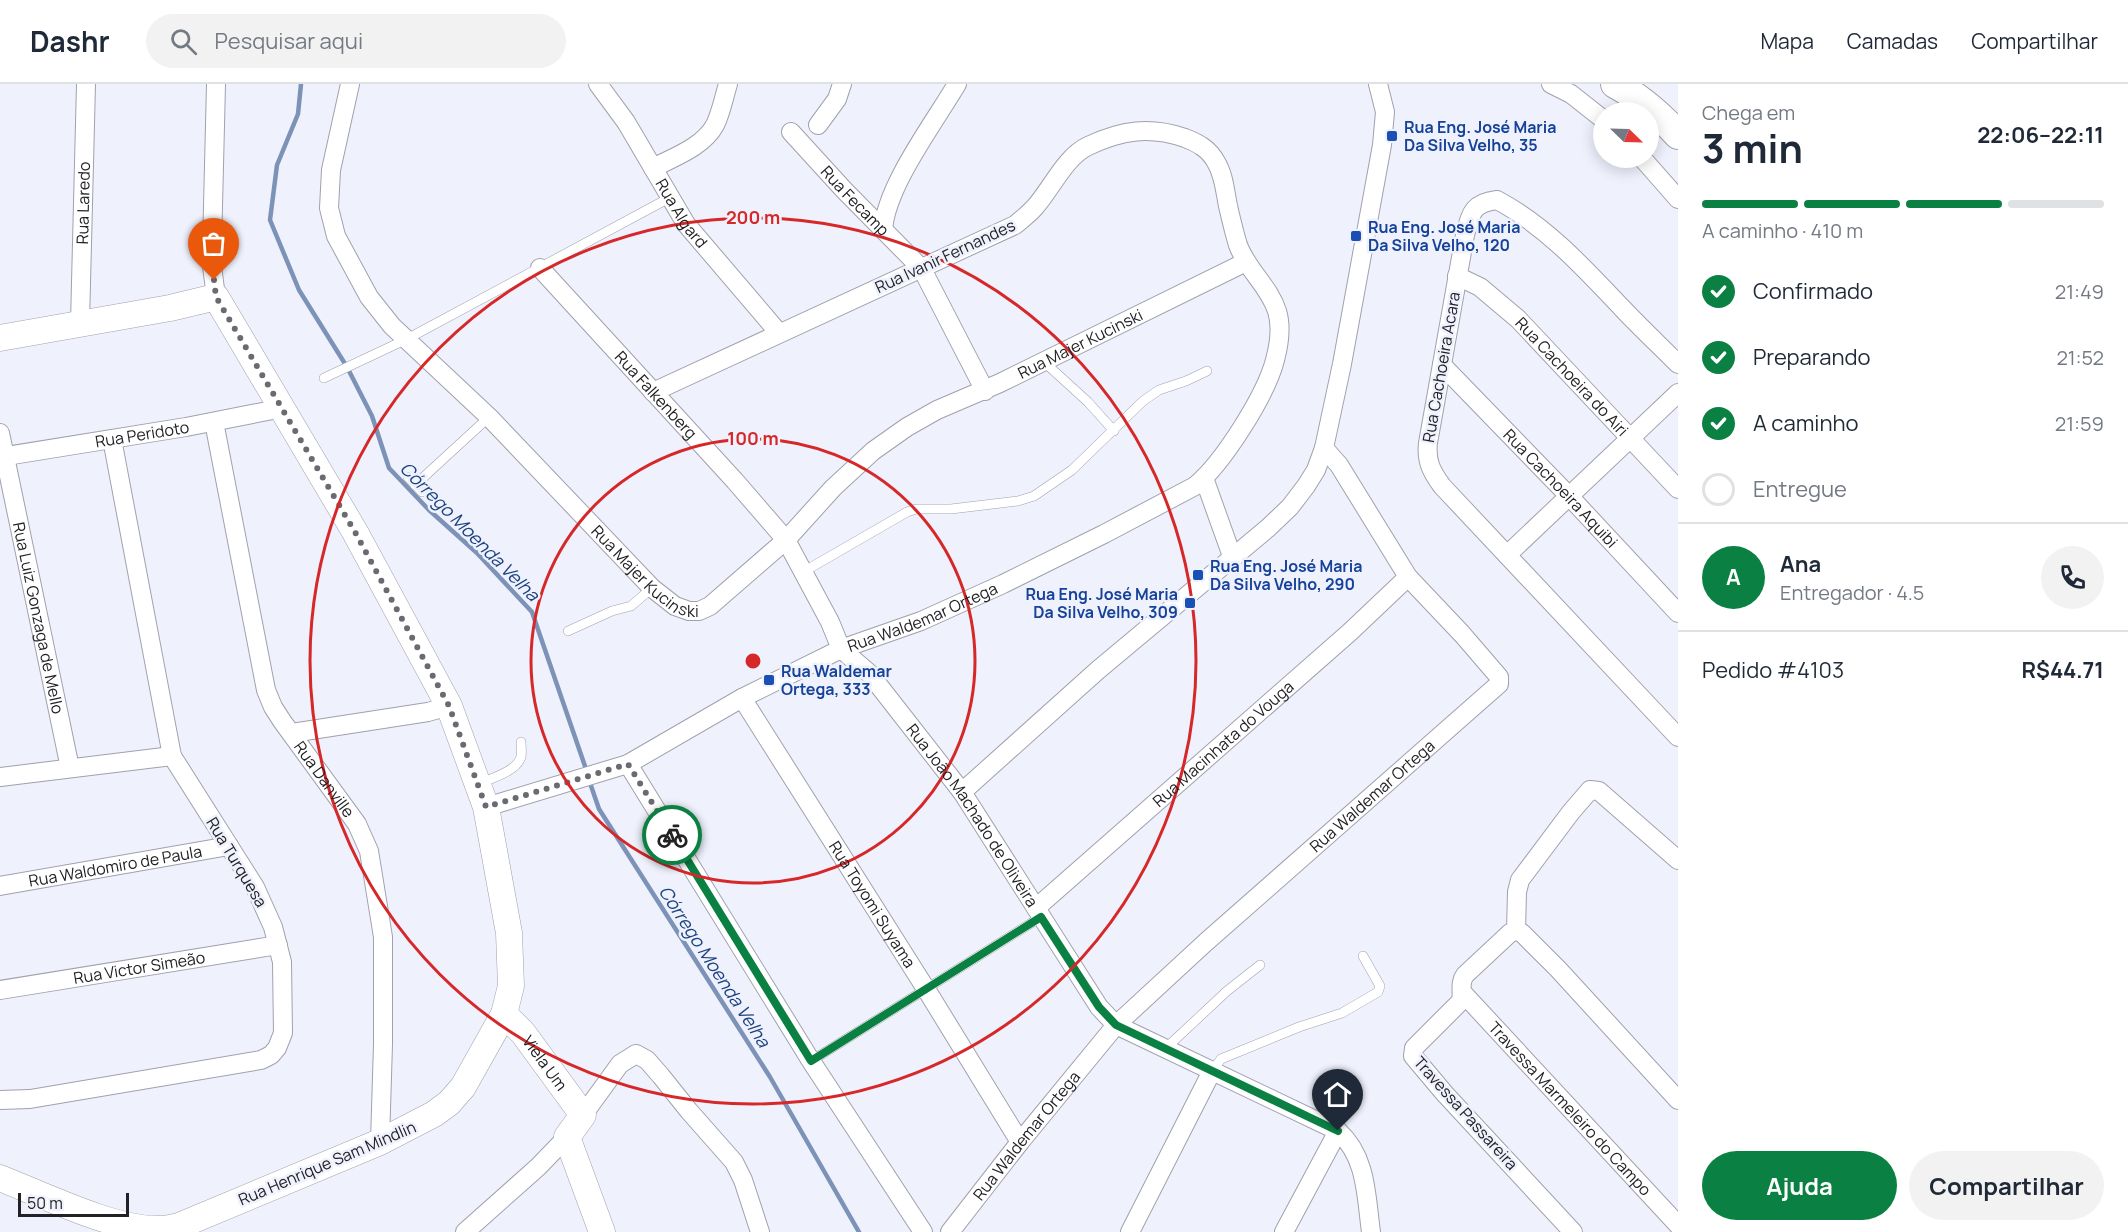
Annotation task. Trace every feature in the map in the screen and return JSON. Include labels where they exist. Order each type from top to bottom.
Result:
[{"type":"main road","points":[[1615,84],[1656,112],[1678,135]]},
{"type":"street","name":"Rua Laredo","points":[[80,323],[86,84]]},
{"type":"street","points":[[0,338],[170,308],[216,297],[212,266],[216,84]]},
{"type":"street","name":"Rua Majer Kucinski","points":[[350,84],[331,170],[329,208],[336,236],[369,297],[392,326],[489,417],[652,588],[675,606],[689,611],[699,611],[720,599],[786,540],[833,488],[873,451],[907,427],[937,410],[985,391],[1246,262]]},
{"type":"street","points":[[653,168],[694,146],[711,131],[718,117],[728,84]]},
{"type":"street","points":[[818,125],[837,99],[842,84]]},
{"type":"street","points":[[884,230],[886,210],[897,184],[957,84]]},
{"type":"street","points":[[962,792],[1098,670],[1233,559],[1290,507],[1316,470],[1324,448],[1342,364],[1382,145],[1385,112],[1378,84]]},
{"type":"street","points":[[1551,84],[1571,94],[1593,111]]},
{"type":"street","name":"Rua Algard","points":[[607,89],[686,224],[779,333]]},
{"type":"street","name":"Rua Ivanir Fernandes","points":[[653,392],[1015,225],[1036,206],[1070,160],[1080,151],[1107,138],[1127,133],[1156,130],[1196,142],[1213,157],[1220,168],[1235,235],[1246,262]]},
{"type":"street","name":"Rua Fecamp","points":[[791,132],[922,269],[985,391]]},
{"type":"street","points":[[1651,168],[1678,199]]},
{"type":"street","name":"Rua Cachoeira Acara","points":[[1678,364],[1564,249],[1521,214],[1497,200],[1480,203],[1470,216],[1456,276],[1428,443],[1427,456],[1431,470],[1442,486],[1678,737]]},
{"type":"street","name":"Rua Waldemar Ortega","points":[[482,795],[565,783],[619,766],[742,699],[841,649],[921,621],[1003,584],[1154,509],[1195,486],[1204,478],[1241,428],[1275,362],[1279,341],[1278,315],[1272,300],[1246,262]]},
{"type":"street","name":"Rua Falkenberg","points":[[540,268],[786,540],[830,622],[841,649]]},
{"type":"street","name":"Rua Cachoeira do Airi","points":[[1456,276],[1480,287],[1510,311],[1678,489]]},
{"type":"street","name":"Rua Henrique Sam Mindlin","points":[[0,1178],[138,1228],[162,1230],[178,1226],[380,1142],[420,1123],[449,1103],[463,1087],[504,1014],[511,986],[509,933],[482,795],[449,706],[355,532],[216,297]]},
{"type":"street","name":"Rua Cachoeira Aquibi","points":[[1442,365],[1678,613]]},
{"type":"street","points":[[1507,555],[1678,393]]},
{"type":"street","name":"Rua Peridoto","points":[[2,457],[283,408]]},
{"type":"street","name":"Rua Danville","points":[[213,422],[266,690],[273,707],[357,824],[369,851],[380,911],[384,955],[380,1142]]},
{"type":"street","name":"Rua Luiz Gonzaga de Mello","points":[[0,433],[2,457],[70,768]]},
{"type":"street","name":"Rua Turquesa","points":[[0,1100],[30,1100],[261,1060],[271,1055],[283,1033],[282,962],[265,906],[172,756],[112,439]]},
{"type":"street","name":"Rua Waldemar Ortega","points":[[950,1232],[1116,1025],[1248,904],[1498,684],[1499,677],[1492,668],[1408,577],[1339,465],[1324,448]]},
{"type":"street","points":[[1204,478],[1233,559]]},
{"type":"street","name":"Rua Macinhata do Vouga","points":[[1039,913],[1408,577]]},
{"type":"street","name":"Rua João Machado de Oliveira","points":[[841,649],[869,673],[962,792],[1099,1007],[1116,1025],[1338,1131]]},
{"type":"street","name":"Rua Toyomi Suyama","points":[[742,699],[1020,1142]]},
{"type":"street","points":[[292,733],[429,712],[449,706]]},
{"type":"street","points":[[0,777],[172,756]]},
{"type":"street","points":[[619,766],[923,1232]]},
{"type":"street","points":[[1678,860],[1599,791],[1590,790],[1520,880],[1517,892],[1516,931],[1536,945],[1678,1100]]},
{"type":"street","name":"Rua Waldomiro de Paula","points":[[0,886],[229,846]]},
{"type":"street","name":"Travessa Passareira","points":[[1516,931],[1504,937],[1465,975],[1461,982],[1462,992],[1458,1005],[1414,1048],[1413,1056],[1445,1094],[1573,1232]]},
{"type":"street","name":"Rua Victor Simeão","points":[[0,990],[278,945]]},
{"type":"street","name":"Travessa Marmeleiro do Campo","points":[[1462,992],[1678,1225]]},
{"type":"street","name":"Viela Um","points":[[504,1014],[522,1033],[583,1115]]},
{"type":"street","points":[[465,1232],[538,1167],[567,1137],[620,1064],[636,1054],[641,1056],[661,1076],[734,1162],[740,1171],[760,1232]]},
{"type":"street","points":[[1130,1232],[1212,1071]]},
{"type":"street","points":[[1284,1232],[1338,1131],[1353,1147],[1362,1167],[1371,1232]]},
{"type":"street","points":[[567,1137],[602,1232]]},
{"type":"lane","points":[[324,378],[407,339],[671,197]]},
{"type":"lane","points":[[1043,361],[1100,413],[1114,431]]},
{"type":"lane","points":[[804,572],[916,509],[951,509],[1018,501],[1034,496],[1072,470],[1143,401],[1159,390],[1207,371]]},
{"type":"lane","points":[[408,477],[418,488],[489,417]]},
{"type":"lane","points":[[568,631],[608,613],[631,606],[652,588]]},
{"type":"lane","points":[[482,795],[503,773],[516,764],[521,757],[521,742]]},
{"type":"lane","points":[[811,1061],[926,989],[1039,913]]},
{"type":"lane","points":[[1212,1071],[1221,1059],[1299,1027],[1342,1013],[1378,992],[1380,986],[1363,956]]},
{"type":"lane","points":[[1166,1048],[1227,991],[1260,965]]},
{"type":"waterway","name":"Córrego Moenda Velha","points":[[301,84],[298,114],[277,165],[270,220],[299,290],[347,367],[372,416],[389,468],[429,510],[477,553],[532,612],[587,772]]},
{"type":"waterway","name":"Córrego Moenda Velha","points":[[589,780],[599,809],[770,1077],[859,1232]]},
{"type":"way so far","points":[[214,280],[216,297],[355,532],[449,706],[486,807],[628,764],[672,835]]},
{"type":"place","name":"Rua Eng. José Maria Da Silva Velho, 35","points":[[1392,136]]},
{"type":"place","name":"Rua Eng. José Maria Da Silva Velho, 120","points":[[1356,236]]},
{"type":"place","name":"Rua Eng. José Maria Da Silva Velho, 290","points":[[1198,575]]},
{"type":"place","name":"Rua Eng. José Maria Da Silva Velho, 309","points":[[1190,603]]},
{"type":"place","name":"Rua Waldemar Ortega, 333","points":[[769,680]]},
{"type":"route","points":[[672,835],[811,1061],[1041,917],[1099,1007],[1116,1025],[1338,1131]]}]
